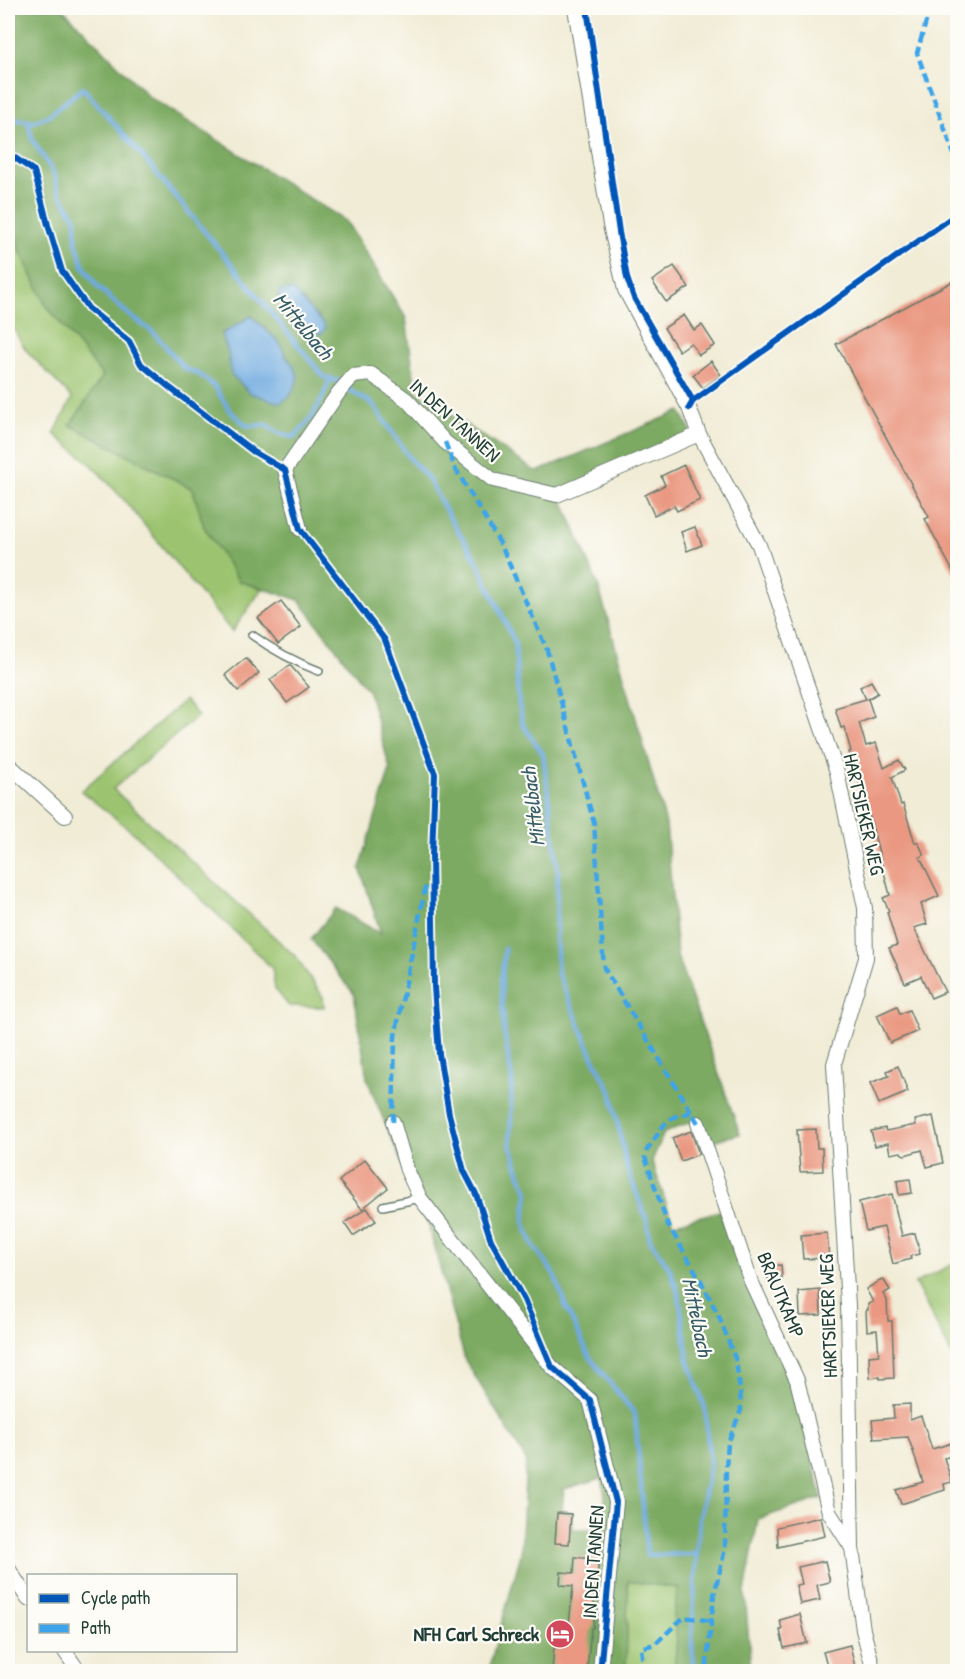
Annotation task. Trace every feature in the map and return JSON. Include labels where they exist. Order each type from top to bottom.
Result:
[{"type":"street","name":"HARTSIEKER WEG","points":[[575,8],[610,225],[625,290],[759,545],[837,772],[865,908],[866,958],[834,1064],[848,1306],[852,1548],[863,1630],[874,1671]]},
{"type":"street","name":"IN DEN TANNEN","points":[[300,529],[285,470],[339,392],[353,376],[371,374],[407,400],[445,442],[494,480],[557,495],[699,434]]},
{"type":"street","points":[[8,764],[66,816]]},
{"type":"street","name":"IN DEN TANNEN","points":[[393,1122],[407,1170],[420,1198],[552,1367],[590,1400],[616,1502],[600,1671]]},
{"type":"street","name":"BRAUTKAMP","points":[[698,1123],[750,1279],[797,1380],[829,1512],[852,1548]]},
{"type":"street","points":[[8,1568],[27,1597]]},
{"type":"street","points":[[65,1652],[79,1671]]},
{"type":"lane","points":[[252,635],[295,661],[319,671]]},
{"type":"lane","points":[[383,1206],[420,1198]]},
{"type":"green space","points":[[8,8],[62,8],[149,97],[346,221],[406,318],[416,391],[537,472],[680,411],[692,433],[562,498],[598,585],[666,824],[677,956],[740,1134],[708,1142],[700,1118],[664,1133],[652,1161],[673,1224],[720,1211],[744,1279],[793,1384],[822,1498],[758,1519],[745,1592],[751,1671],[674,1671],[677,1640],[674,1616],[678,1588],[628,1581],[626,1671],[488,1671],[521,1554],[526,1460],[465,1360],[428,1224],[367,1078],[354,994],[311,939],[336,908],[381,934],[360,868],[390,769],[369,692],[299,600],[239,581],[204,527],[193,489],[70,425],[103,376],[46,305],[8,225]],"holes":[[[293,290],[319,318],[321,334],[300,323],[278,297],[280,291]],[[251,316],[280,343],[285,355],[293,365],[228,352],[222,334]],[[602,1478],[605,1497],[603,1530],[573,1529],[573,1513],[562,1511],[564,1489]]]},
{"type":"green space","points":[[8,225],[46,305],[103,376],[71,425],[193,489],[204,527],[239,581],[262,589],[232,632],[124,500],[91,464],[54,434],[72,398],[26,350],[8,320]]},
{"type":"green space","points":[[185,700],[198,716],[113,789],[295,956],[323,997],[324,1007],[289,1006],[275,989],[272,968],[135,834],[81,791]]},
{"type":"green space","points":[[957,1262],[957,1365],[915,1283]]},
{"type":"green space","points":[[628,1581],[678,1588],[674,1616],[677,1640],[674,1671],[626,1672]]},
{"type":"water","points":[[293,290],[324,324],[325,330],[321,334],[300,323],[278,297],[280,291]]},
{"type":"water","points":[[251,316],[280,343],[298,376],[290,396],[280,403],[250,393],[231,374],[228,352],[222,334]]},
{"type":"building","points":[[674,266],[689,287],[666,302],[652,281]]},
{"type":"building","points":[[957,279],[957,579],[925,519],[929,517],[836,344]]},
{"type":"building","points":[[684,315],[694,330],[702,325],[715,345],[699,355],[691,343],[679,351],[664,328]]},
{"type":"building","points":[[711,361],[721,375],[703,388],[693,375]]},
{"type":"building","points":[[684,465],[700,500],[677,511],[674,506],[654,515],[645,495],[665,485],[661,476]]},
{"type":"building","points":[[695,527],[702,545],[687,551],[681,532]]},
{"type":"building","points":[[281,601],[301,627],[278,644],[258,618]]},
{"type":"building","points":[[246,658],[259,673],[238,691],[225,675]]},
{"type":"building","points":[[290,665],[309,687],[287,703],[270,680]]},
{"type":"building","points":[[871,681],[878,693],[868,699],[874,717],[859,723],[866,746],[876,743],[884,768],[899,760],[905,770],[892,777],[915,843],[918,842],[924,855],[920,857],[939,896],[921,904],[927,924],[914,928],[945,992],[931,998],[921,976],[905,983],[889,948],[897,945],[887,912],[889,911],[883,898],[890,895],[844,727],[841,728],[835,708],[866,699],[860,687]]},
{"type":"building","points":[[897,1006],[900,1014],[909,1010],[918,1031],[890,1043],[877,1015]]},
{"type":"building","points":[[898,1066],[908,1092],[879,1104],[870,1083],[889,1076],[887,1071]]},
{"type":"building","points":[[933,1116],[943,1163],[927,1167],[922,1150],[905,1155],[901,1152],[890,1154],[888,1143],[875,1146],[871,1131],[885,1128],[886,1131],[916,1125],[915,1120]]},
{"type":"building","points":[[816,1129],[817,1148],[822,1148],[823,1171],[800,1172],[797,1130]]},
{"type":"building","points":[[691,1131],[699,1154],[681,1161],[672,1138]]},
{"type":"building","points":[[365,1159],[388,1188],[362,1209],[339,1181]]},
{"type":"building","points":[[910,1179],[912,1193],[899,1195],[897,1181]]},
{"type":"building","points":[[892,1194],[902,1236],[915,1233],[920,1254],[893,1264],[884,1227],[866,1231],[859,1202]]},
{"type":"building","points":[[367,1208],[376,1221],[353,1236],[344,1223]]},
{"type":"building","points":[[827,1233],[829,1258],[803,1259],[801,1235]]},
{"type":"building","points":[[781,1265],[782,1278],[768,1279],[767,1266]]},
{"type":"building","points":[[883,1279],[890,1290],[883,1294],[887,1300],[888,1321],[892,1321],[894,1378],[880,1379],[880,1377],[870,1378],[869,1356],[879,1355],[877,1330],[867,1331],[866,1310],[868,1310],[868,1304],[873,1302],[866,1289]]},
{"type":"building","points":[[820,1290],[821,1315],[800,1316],[799,1292]]},
{"type":"building","points":[[910,1404],[910,1420],[921,1416],[932,1449],[952,1443],[956,1455],[944,1458],[952,1482],[944,1484],[945,1490],[901,1504],[896,1490],[923,1482],[912,1448],[908,1437],[874,1439],[872,1420],[894,1418],[893,1405]]},
{"type":"building","points":[[557,1513],[571,1514],[569,1544],[555,1543]]},
{"type":"building","points":[[821,1517],[825,1536],[778,1547],[777,1527]]},
{"type":"building","points":[[575,1557],[599,1560],[587,1671],[552,1671],[559,1624],[569,1625],[573,1586],[560,1585],[561,1572],[574,1573]]},
{"type":"building","points":[[825,1561],[830,1582],[817,1585],[820,1600],[800,1604],[796,1585],[802,1584],[798,1567]]},
{"type":"building","points":[[800,1614],[807,1643],[784,1648],[780,1620]]},
{"type":"building","points":[[850,1645],[856,1671],[829,1671],[823,1652]]},
{"type":"waterway","name":"Mittelbach","points":[[8,118],[33,122],[48,116],[83,88],[140,153],[324,377],[344,383],[352,392],[373,404],[410,459],[427,477],[475,557],[515,643],[519,705],[523,725],[543,754],[558,871],[556,932],[558,974],[593,1057],[611,1091],[627,1168],[647,1221],[650,1240],[670,1269],[679,1296],[688,1359],[705,1408],[710,1464],[699,1519],[692,1632],[693,1672]]},
{"type":"waterway","points":[[28,121],[32,139],[54,174],[59,192],[76,219],[76,242],[83,265],[98,287],[129,315],[153,332],[185,369],[199,374],[215,387],[230,411],[247,426],[266,425],[281,434],[294,437],[315,410],[330,378]]},
{"type":"waterway","points":[[505,949],[501,982],[504,1032],[512,1080],[510,1143],[520,1175],[528,1191],[524,1222],[533,1245],[554,1274],[567,1310],[590,1358],[635,1414],[647,1555],[697,1554]]},
{"type":"marked path","points":[[930,8],[917,53],[958,165]]},
{"type":"marked path","points":[[8,101],[13,110],[8,120]]},
{"type":"marked path","points":[[445,442],[455,468],[501,545],[547,650],[594,823],[604,968],[698,1123]]},
{"type":"marked path","points":[[393,1122],[395,1036],[426,884]]},
{"type":"marked path","points":[[691,1112],[674,1117],[664,1125],[647,1150],[645,1157],[667,1223],[720,1319],[736,1361],[740,1390],[741,1410],[728,1443],[725,1549],[714,1595],[706,1672]]},
{"type":"marked path","points":[[644,1672],[641,1648],[655,1644],[684,1617],[712,1621]]},
{"type":"cycle path","points":[[587,8],[627,278],[634,298],[693,401]]},
{"type":"cycle path","points":[[8,153],[34,171],[62,271],[88,308],[129,341],[141,364],[170,388],[254,452],[285,470],[300,529],[385,640],[435,774],[432,855],[434,987],[439,1054],[449,1114],[464,1171],[476,1194],[491,1240],[524,1300],[552,1367],[590,1400],[616,1502],[600,1672]]},
{"type":"cycle path","points":[[689,408],[693,401],[958,213]]},
{"type":"place","name":"NFH Carl Schreck","points":[[560,1634]]}]
